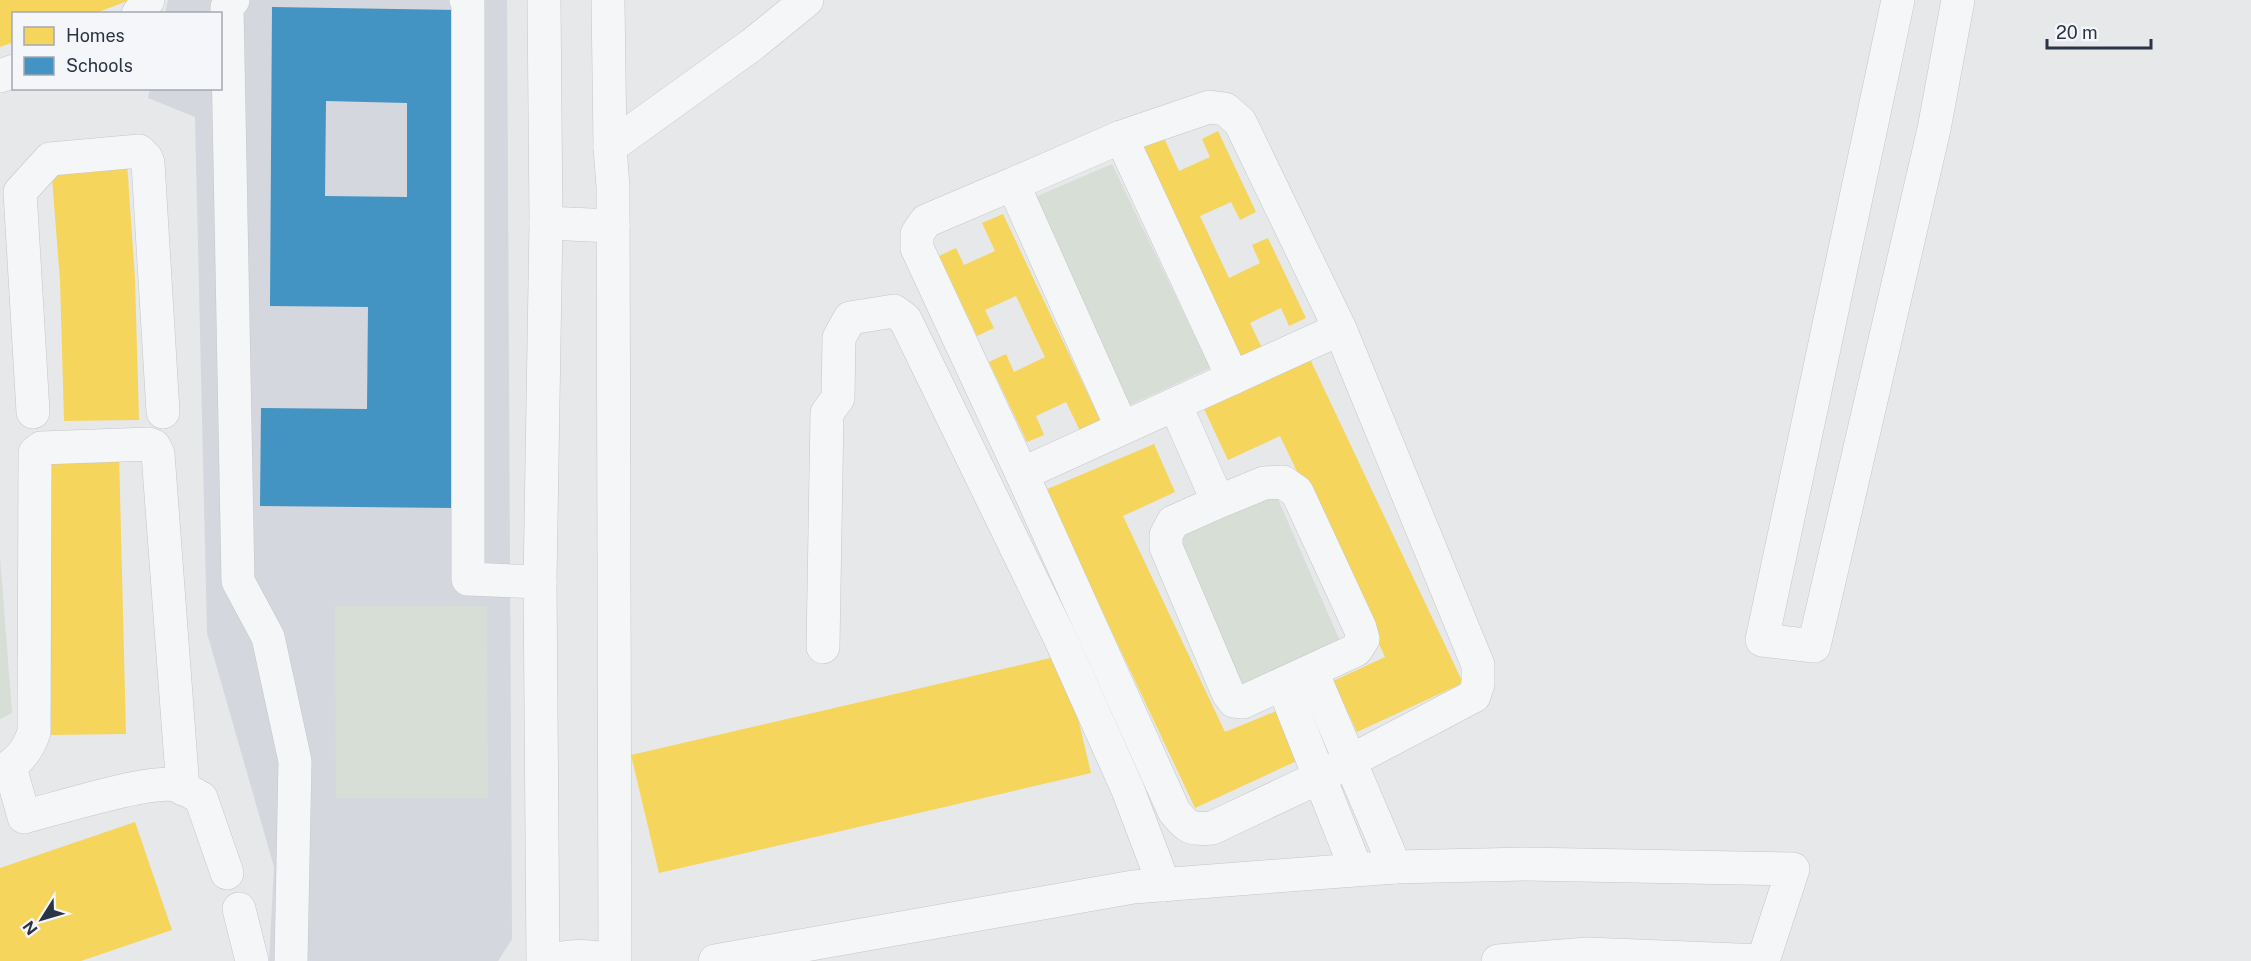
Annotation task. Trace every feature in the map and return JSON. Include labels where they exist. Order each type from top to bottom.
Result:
[{"type":"street","points":[[233,0],[227,7],[238,581],[268,637],[295,761],[291,961]]},
{"type":"street","points":[[466,0],[468,3],[468,579],[540,582]]},
{"type":"street","points":[[543,961],[540,582],[546,223],[544,0]]},
{"type":"street","points":[[608,0],[613,226],[615,961]]},
{"type":"street","points":[[610,147],[753,44],[807,0]]},
{"type":"street","points":[[1898,0],[1762,640],[1814,646],[1935,129],[1958,0]]},
{"type":"street","points":[[1209,107],[1226,109],[1240,123],[1340,329],[1478,665],[1478,684],[1474,696],[1320,777],[1212,828],[1195,830],[1183,824],[1174,811],[917,248],[917,234],[926,221],[1012,184],[1121,137],[1209,107]]},
{"type":"street","points":[[1121,137],[1233,378]]},
{"type":"street","points":[[33,412],[10,193],[50,159],[139,151],[146,158],[163,412]]},
{"type":"street","points":[[1012,184],[1122,428]]},
{"type":"street","points":[[546,223],[613,226]]},
{"type":"street","points":[[824,647],[827,413],[838,399],[839,339],[850,318],[894,311],[905,319],[1060,638],[1128,790],[1164,885]]},
{"type":"street","points":[[1022,474],[1340,329]]},
{"type":"street","points":[[1175,404],[1218,502]]},
{"type":"street","points":[[183,789],[158,454],[154,446],[149,444],[41,448],[35,453],[34,732],[30,747],[5,770],[12,822],[133,789],[156,785],[176,785],[183,789],[201,798],[227,873]]},
{"type":"street","points":[[1284,482],[1297,492],[1363,639],[1356,650],[1297,678],[1243,702],[1234,701],[1228,693],[1166,547],[1166,536],[1173,522],[1264,483],[1284,482]]},
{"type":"street","points":[[1297,678],[1350,761],[1395,867]]},
{"type":"street","points":[[1297,678],[1320,777],[1356,869]]},
{"type":"street","points":[[715,961],[1133,887],[1395,867],[1526,864],[1793,869],[1763,961],[1628,958],[1587,954],[1498,961]]},
{"type":"street","points":[[239,909],[252,961]]},
{"type":"street","points":[[549,961],[567,956],[592,956],[611,961]]},
{"type":"shaded area","points":[[168,0],[507,0],[512,939],[498,961],[269,961],[274,867],[207,633],[195,117],[148,98],[150,90],[222,90],[222,12],[165,12]]},
{"type":"shaded area","points":[[1112,164],[1210,368],[1126,407],[1033,198]]},
{"type":"shaded area","points":[[1274,490],[1340,641],[1242,688],[1171,534]]},
{"type":"shaded area","points":[[0,556],[12,713],[0,719]]},
{"type":"shaded area","points":[[335,606],[487,606],[488,798],[336,798]]},
{"type":"building: Homes","points":[[0,0],[130,0],[98,12],[12,12],[12,43],[0,47]]},
{"type":"building: Homes","points":[[1218,131],[1256,212],[1240,220],[1231,202],[1200,216],[1229,278],[1260,263],[1252,245],[1268,238],[1306,318],[1289,326],[1281,308],[1250,323],[1263,350],[1242,360],[1143,148],[1164,138],[1179,171],[1210,157],[1202,139]]},
{"type":"building: Homes","points":[[127,162],[135,279],[139,420],[64,421],[60,280],[51,165]]},
{"type":"building: Homes","points":[[1003,214],[1103,426],[1082,435],[1066,402],[1036,416],[1044,435],[1027,442],[989,362],[1006,354],[1014,372],[1045,357],[1016,296],[985,310],[994,328],[977,336],[939,256],[956,248],[964,265],[995,251],[982,223]]},
{"type":"building: Homes","points":[[1310,359],[1463,683],[1357,732],[1333,681],[1385,657],[1359,601],[1280,436],[1228,460],[1204,409]]},
{"type":"building: Homes","points":[[1154,444],[1175,492],[1123,516],[1225,732],[1279,710],[1301,759],[1195,808],[1045,490]]},
{"type":"building: Homes","points":[[119,453],[126,734],[51,735],[44,454]]},
{"type":"building: Homes","points":[[1063,655],[1091,773],[659,873],[631,755]]},
{"type":"building: Homes","points":[[135,822],[172,930],[81,961],[0,961],[0,868]]},
{"type":"building: Schools","points":[[272,7],[458,10],[454,508],[260,506],[261,408],[367,409],[368,307],[270,306]],"holes":[[[326,101],[407,103],[407,197],[325,196]]]}]
